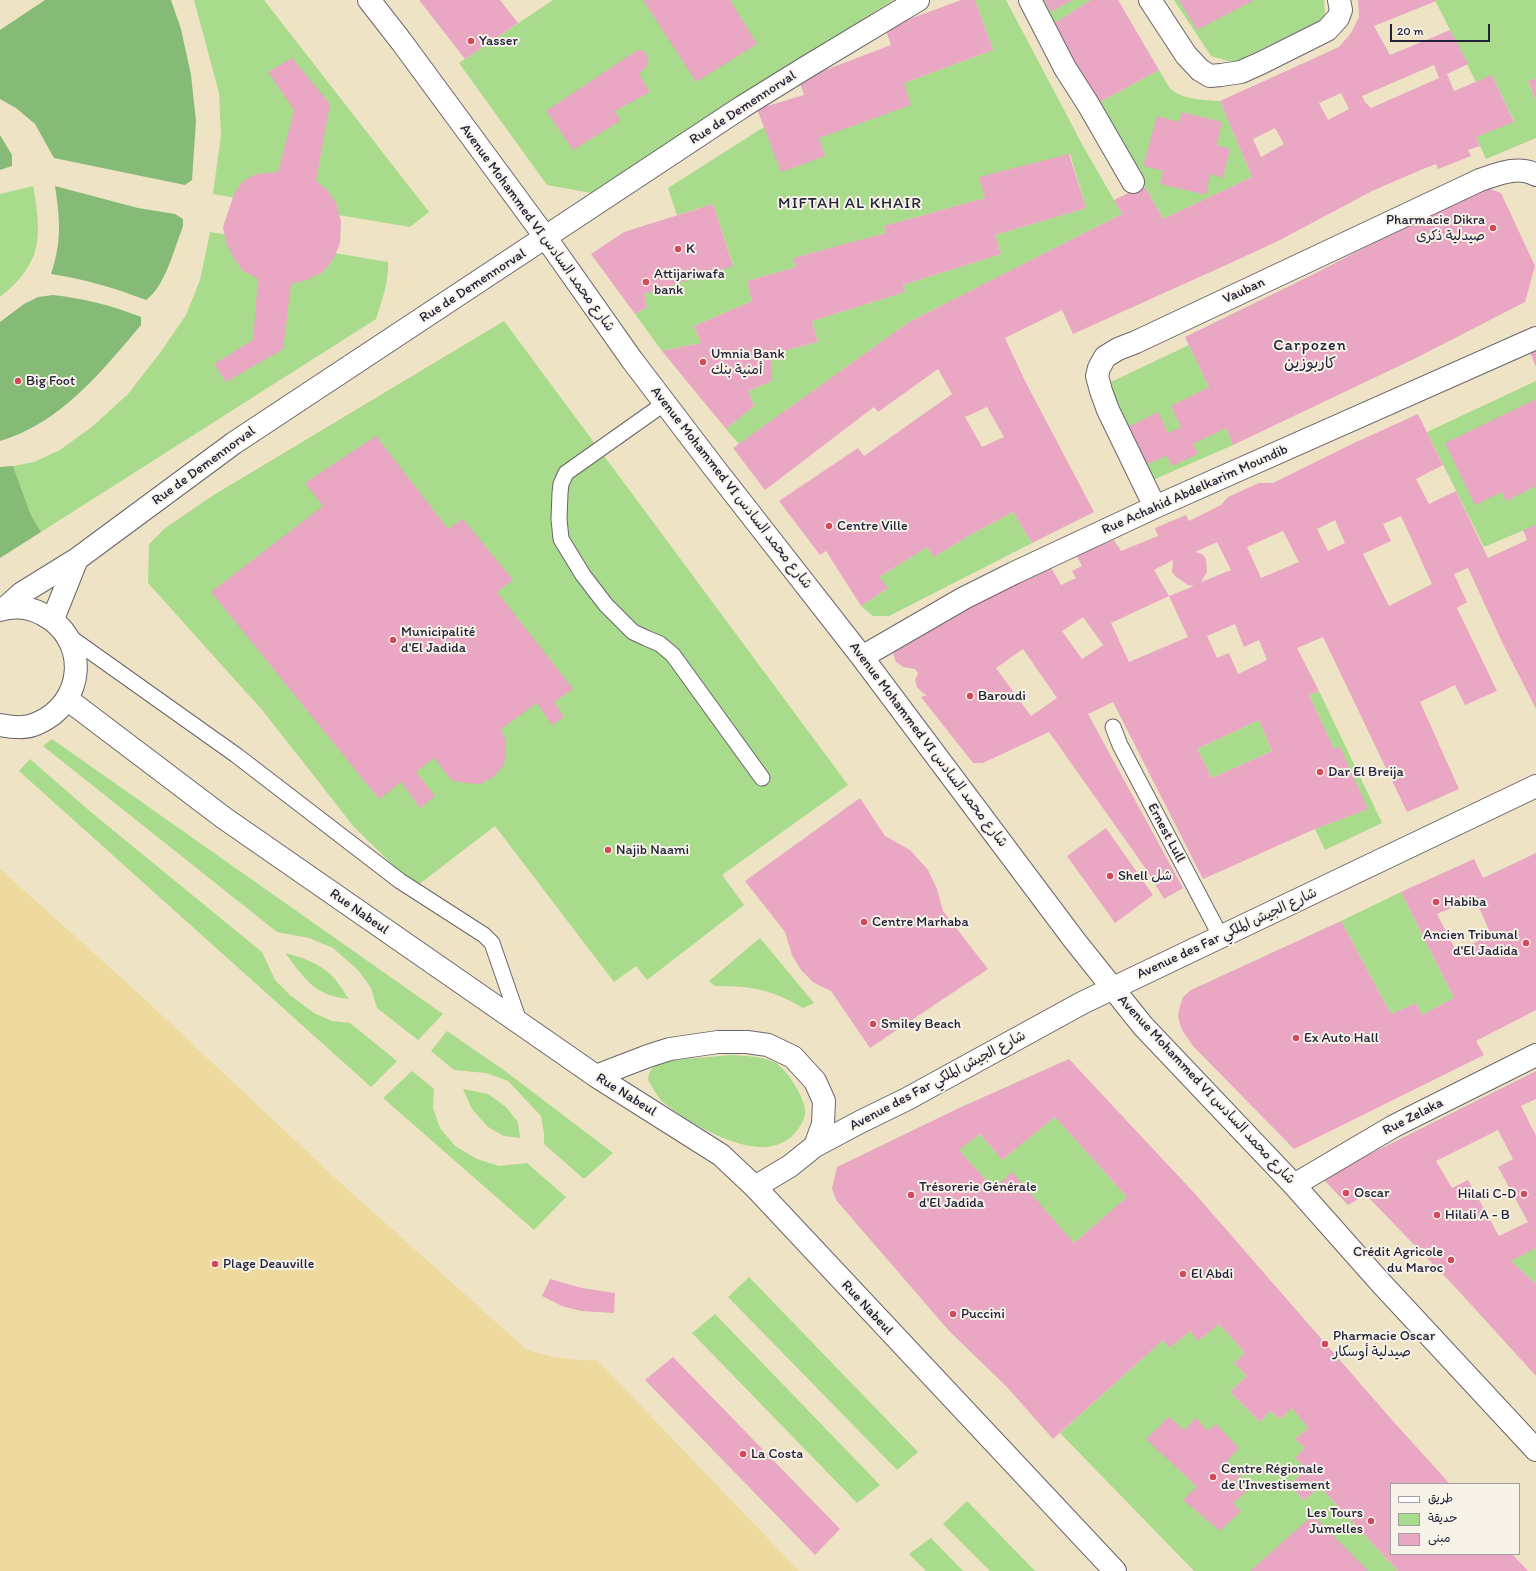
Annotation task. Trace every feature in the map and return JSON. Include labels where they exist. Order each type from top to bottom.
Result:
[{"type":"street","name":"Avenue Mohammed VI شارع محمد السادس","points":[[368,0],[406,48],[546,238],[632,360],[862,657],[1070,934],[1113,988],[1144,1026],[1294,1185],[1380,1282],[1536,1450]]},
{"type":"street","name":"Rue de Demennorval","points":[[2,609],[22,593],[77,559],[234,443],[742,108],[918,0]]},
{"type":"street","points":[[1030,0],[1065,68],[1088,104],[1133,182]]},
{"type":"street","points":[[1150,0],[1186,55],[1200,70],[1210,76],[1221,76],[1240,72],[1274,57],[1327,30],[1338,18],[1341,10],[1339,0]]},
{"type":"street","name":"Vauban","points":[[1155,507],[1108,410],[1101,391],[1097,376],[1099,368],[1105,357],[1118,349],[1143,339],[1480,180],[1504,172],[1518,170],[1531,172],[1536,175]]},
{"type":"street","name":"Rue Achahid Abdelkarim Moundib","points":[[862,657],[964,598],[1155,507],[1536,338]]},
{"type":"street","points":[[0,725],[15,728],[35,725],[54,714],[67,699],[74,684],[76,667],[74,650],[60,627],[77,559]]},
{"type":"street","name":"Rue de Demennorval","points":[[2,609],[14,607],[34,610],[60,627]]},
{"type":"street","name":"Rue Nabeul","points":[[67,699],[224,818],[596,1076],[721,1155],[755,1187],[1115,1571]]},
{"type":"street","name":"Avenue des Far شارع الجيش الملكي","points":[[755,1187],[790,1166],[815,1146],[907,1099],[1113,988],[1536,786]]},
{"type":"street","points":[[596,1076],[670,1049],[718,1042],[747,1042],[768,1045],[794,1057],[815,1080],[824,1101],[822,1124],[815,1146]]},
{"type":"street","name":"Rue Zelaka","points":[[1294,1185],[1394,1126],[1536,1055]]},
{"type":"lane","points":[[666,403],[566,473],[561,484],[560,493],[559,519],[561,538],[583,575],[606,605],[633,632],[660,644],[673,655],[762,778]]},
{"type":"lane","points":[[60,627],[236,755],[400,881],[484,935],[492,943],[520,1024]]},
{"type":"lane","name":"Ernest Lull","points":[[1113,727],[1120,745],[1221,937]]},
{"type":"green space","points":[[45,0],[171,0],[181,29],[191,75],[196,121],[192,180],[185,185],[54,158],[35,124],[16,108],[0,99],[0,30]]},
{"type":"green space","points":[[194,0],[264,0],[429,212],[410,227],[213,194],[221,135],[219,93]]},
{"type":"green space","points":[[553,0],[893,0],[592,193],[547,185],[459,63]]},
{"type":"green space","points":[[975,0],[1006,0],[1083,146],[1122,214],[909,322],[739,444],[726,429],[754,406],[748,391],[772,381],[772,364],[768,355],[818,342],[812,321],[905,292],[903,285],[1001,254],[995,235],[1086,208],[1070,154],[980,177],[985,198],[884,226],[886,233],[794,258],[796,267],[747,281],[752,301],[694,326],[701,343],[662,351],[635,314],[647,307],[644,294],[733,265],[713,204],[677,215],[668,188],[764,127],[819,138],[904,83],[993,50]]},
{"type":"green space","points":[[1035,0],[1091,0],[1050,26]]},
{"type":"green space","points":[[1174,0],[1324,0],[1325,14],[1321,20],[1237,61],[1228,61],[1211,56]]},
{"type":"green space","points":[[1435,0],[1536,0],[1536,78],[1528,82],[1536,101],[1536,138],[1486,159],[1476,137],[1514,121],[1492,75],[1476,82]]},
{"type":"green space","points":[[1159,70],[1169,87],[1176,93],[1194,99],[1220,101],[1252,177],[1163,219],[1098,103]]},
{"type":"green space","points":[[0,135],[12,155],[12,166],[0,170]]},
{"type":"green space","points":[[33,186],[38,220],[36,248],[32,260],[25,272],[14,285],[0,297],[0,194]]},
{"type":"green space","points":[[55,186],[138,208],[175,214],[183,219],[183,226],[169,266],[159,286],[146,300],[99,284],[51,274],[57,251],[59,230]]},
{"type":"green space","points":[[210,232],[388,262],[386,284],[376,319],[41,532],[31,515],[13,466],[34,462],[60,450],[93,426],[128,394],[160,353],[186,315],[200,280]]},
{"type":"green space","points":[[53,295],[76,298],[119,309],[141,317],[141,325],[79,394],[61,409],[22,433],[0,441],[0,322],[24,304],[38,297]]},
{"type":"green space","points":[[504,321],[848,785],[722,875],[744,905],[647,980],[636,966],[614,982],[495,826],[418,885],[402,874],[354,827],[263,711],[148,583],[149,544],[164,529],[212,496]]},
{"type":"green space","points":[[1189,345],[1233,445],[1153,480],[1108,388],[1111,382]]},
{"type":"green space","points":[[1536,381],[1536,525],[1484,547],[1427,432]]},
{"type":"green space","points":[[13,466],[31,515],[41,532],[0,558],[0,467]]},
{"type":"green space","points":[[1013,512],[1032,543],[889,616],[873,616],[861,606],[887,589],[879,577],[927,547],[934,557],[970,535]]},
{"type":"green space","points":[[1319,691],[1382,823],[1325,850],[1315,829],[1367,809],[1340,748],[1334,749],[1309,695]]},
{"type":"green space","points":[[1259,720],[1272,751],[1212,778],[1197,749]]},
{"type":"green space","points":[[52,739],[443,1014],[418,1040],[377,1008],[371,988],[358,970],[333,948],[309,938],[277,932],[43,746]]},
{"type":"green space","points":[[30,759],[92,813],[262,952],[275,980],[291,996],[314,1013],[332,1021],[350,1023],[397,1061],[371,1087],[19,771]]},
{"type":"green space","points":[[1401,892],[1454,998],[1422,1015],[1416,1003],[1391,1014],[1341,921]]},
{"type":"green space","points":[[760,938],[814,1003],[803,1008],[781,997],[761,990],[715,986],[709,981]]},
{"type":"green space","points":[[285,953],[298,956],[325,970],[336,980],[349,999],[327,994],[312,985]]},
{"type":"green space","points":[[447,1031],[505,1071],[613,1153],[584,1179],[544,1144],[541,1116],[508,1081],[486,1073],[454,1070],[431,1051]]},
{"type":"green space","points":[[732,1055],[758,1057],[774,1062],[784,1070],[793,1082],[804,1103],[805,1116],[792,1136],[785,1141],[772,1146],[758,1147],[734,1142],[721,1137],[695,1124],[672,1109],[660,1099],[649,1082],[648,1078],[650,1072],[662,1061]]},
{"type":"green space","points":[[412,1071],[434,1089],[433,1108],[440,1128],[455,1146],[477,1159],[499,1166],[527,1163],[566,1197],[534,1230],[383,1098]]},
{"type":"green space","points":[[463,1089],[488,1094],[506,1107],[518,1122],[520,1138],[504,1136],[488,1127],[472,1109]]},
{"type":"green space","points":[[1055,1117],[1127,1197],[1074,1243],[994,1189],[959,1150],[980,1134],[1002,1160]]},
{"type":"green space","points":[[1536,1248],[1536,1284],[1511,1261]]},
{"type":"green space","points":[[749,1277],[918,1452],[897,1470],[728,1297]]},
{"type":"green space","points":[[715,1314],[880,1485],[857,1503],[692,1333]]},
{"type":"green space","points":[[1219,1324],[1245,1353],[1234,1363],[1247,1376],[1230,1392],[1260,1422],[1270,1411],[1280,1419],[1292,1408],[1308,1428],[1295,1439],[1305,1448],[1295,1458],[1307,1469],[1289,1485],[1304,1500],[1320,1487],[1398,1571],[1194,1571],[1060,1433],[1163,1340],[1170,1348],[1190,1331],[1199,1340]]},
{"type":"green space","points":[[967,1501],[1035,1571],[990,1571],[943,1524]]},
{"type":"green space","points":[[931,1538],[963,1571],[926,1571],[909,1554]]},
{"type":"sand","name":"Plage Deauville","points":[[0,869],[136,991],[334,1177],[527,1350],[562,1358],[597,1360],[799,1571],[0,1571]]},
{"type":"building","name":"Yasser","points":[[419,0],[500,0],[518,23],[465,59]]},
{"type":"building","points":[[643,0],[730,0],[757,44],[696,82]]},
{"type":"building","points":[[961,0],[975,0],[993,50],[904,83],[911,105],[819,138],[825,156],[781,172],[757,109],[804,95],[799,80],[891,45],[885,28]]},
{"type":"building","points":[[1044,0],[1072,0],[1051,12]]},
{"type":"building","points":[[1091,0],[1118,0],[1159,70],[1098,103],[1050,26]]},
{"type":"building","points":[[1179,0],[1254,0],[1197,30]]},
{"type":"building","points":[[1358,0],[1435,0],[1436,1],[1374,26],[1390,55],[1450,30],[1468,64],[1447,74],[1454,91],[1492,75],[1514,122],[1476,137],[1480,146],[1468,150],[1471,156],[1438,169],[1436,164],[1372,191],[1280,240],[1073,334],[1062,310],[1005,338],[1025,381],[1094,512],[1032,543],[1013,512],[970,535],[934,557],[927,547],[879,577],[888,588],[861,606],[826,551],[820,555],[779,501],[858,448],[864,456],[952,394],[938,369],[878,412],[874,407],[765,490],[733,448],[909,322],[1122,214],[1114,200],[1136,189],[1145,187],[1163,219],[1252,177],[1220,101],[1339,47],[1351,33],[1359,17]],"holes":[[[1434,65],[1439,78],[1371,108],[1362,96]],[[1341,93],[1349,109],[1328,120],[1319,103]],[[1275,128],[1284,144],[1261,157],[1253,139]],[[987,407],[1004,437],[982,447],[965,417]]]},
{"type":"building","points":[[640,50],[645,52],[648,61],[647,66],[639,74],[650,92],[615,111],[620,121],[573,150],[546,111],[636,51]]},
{"type":"building","points":[[292,58],[330,104],[316,181],[326,189],[336,203],[341,221],[340,243],[334,258],[323,272],[307,280],[291,284],[283,349],[226,382],[214,364],[253,340],[258,279],[243,271],[233,257],[226,242],[223,227],[234,194],[243,181],[256,174],[278,172],[294,110],[268,72]]},
{"type":"building","points":[[1536,78],[1536,101],[1528,81]]},
{"type":"building","points":[[1182,112],[1222,122],[1217,145],[1230,149],[1223,178],[1210,174],[1206,195],[1160,184],[1163,171],[1143,166],[1157,116],[1179,122]]},
{"type":"building","points":[[1069,154],[1086,208],[995,235],[1001,254],[903,285],[905,292],[812,321],[818,342],[768,355],[772,364],[772,381],[748,391],[754,406],[726,429],[662,351],[701,343],[694,326],[752,301],[747,281],[796,267],[793,258],[886,233],[884,226],[985,198],[979,177]]},
{"type":"building","points":[[1482,186],[1501,193],[1535,266],[1525,302],[1418,357],[1233,445],[1226,428],[1193,444],[1198,454],[1172,466],[1167,456],[1143,466],[1124,429],[1158,412],[1168,433],[1181,427],[1171,406],[1209,387],[1185,337],[1314,274]]},
{"type":"building","name":"K","points":[[713,204],[733,266],[644,294],[647,307],[635,314],[591,254],[624,232]]},
{"type":"building","points":[[1536,350],[1536,367],[1530,352]]},
{"type":"building","points":[[1536,399],[1536,486],[1506,501],[1502,492],[1475,505],[1445,443]]},
{"type":"building","points":[[1418,414],[1443,465],[1416,479],[1429,504],[1456,491],[1488,558],[1527,540],[1523,530],[1536,525],[1536,709],[1502,642],[1468,568],[1454,574],[1467,602],[1457,608],[1497,691],[1465,705],[1455,685],[1420,702],[1459,789],[1407,812],[1323,637],[1297,648],[1319,691],[1309,695],[1334,749],[1340,747],[1368,809],[1315,829],[1203,879],[1113,702],[1088,714],[1183,888],[1164,899],[1146,869],[1049,732],[983,763],[973,763],[921,697],[927,695],[917,687],[915,680],[918,673],[915,669],[903,667],[896,662],[893,654],[896,644],[1049,564],[1061,585],[1076,578],[1072,571],[1082,566],[1076,555],[1114,540],[1121,551],[1158,536],[1155,528],[1186,515],[1189,521],[1221,505],[1228,497],[1259,483],[1273,483],[1354,443]],"holes":[[[1401,516],[1432,584],[1389,606],[1363,554],[1391,541],[1383,524]],[[1335,520],[1345,543],[1328,551],[1317,529]],[[1283,531],[1299,562],[1261,578],[1247,547]],[[1217,542],[1231,570],[1201,582],[1207,572],[1206,559],[1202,554],[1195,552]],[[1173,560],[1172,572],[1176,577],[1188,585],[1194,586],[1169,596],[1154,570]],[[1169,596],[1188,637],[1129,662],[1111,623]],[[1083,617],[1103,645],[1082,659],[1062,631]],[[1235,624],[1244,647],[1259,640],[1267,660],[1238,674],[1229,653],[1217,658],[1207,636]],[[1023,649],[1057,698],[1031,716],[996,668]],[[1259,720],[1272,751],[1212,778],[1197,749]]]},
{"type":"building","name":"Municipalité d'El Jadida","points":[[376,436],[448,529],[463,519],[513,580],[497,592],[573,689],[554,702],[564,717],[552,725],[537,703],[501,729],[506,741],[506,753],[503,766],[493,777],[480,784],[451,780],[434,758],[416,772],[435,796],[420,808],[401,782],[379,799],[211,592],[323,506],[305,483]]},
{"type":"building","name":"Centre Marhaba","points":[[860,798],[885,836],[910,850],[928,870],[937,889],[943,911],[988,969],[870,1048],[831,991],[814,983],[801,970],[792,955],[785,932],[745,881]]},
{"type":"building","name":"Shell شل","points":[[1106,828],[1153,895],[1115,923],[1067,856]]},
{"type":"building","name":"Ex Auto Hall","points":[[1536,853],[1536,1010],[1476,1041],[1484,1055],[1294,1149],[1193,1046],[1182,1030],[1178,1017],[1179,1009],[1183,997],[1191,990],[1341,921],[1391,1014],[1416,1003],[1422,1015],[1454,998],[1401,892],[1474,859],[1483,878]],"holes":[[[1475,898],[1491,935],[1456,951],[1437,914]]]},
{"type":"building","points":[[1069,1059],[1197,1196],[1392,1420],[1449,1483],[1390,1483],[1390,1555],[1513,1555],[1528,1571],[1398,1571],[1320,1487],[1304,1500],[1289,1485],[1307,1469],[1295,1458],[1305,1448],[1295,1439],[1308,1428],[1292,1408],[1280,1419],[1270,1411],[1260,1422],[1230,1392],[1247,1376],[1234,1363],[1245,1353],[1219,1324],[1198,1341],[1190,1331],[1170,1348],[1163,1340],[1053,1439],[1006,1386],[950,1332],[836,1200],[832,1188],[837,1167],[959,1108]],"holes":[[[1055,1117],[1127,1197],[1074,1243],[1012,1172],[994,1189],[959,1150],[980,1134],[1002,1160]]]},
{"type":"building","points":[[1536,1071],[1536,1099],[1521,1106],[1536,1136],[1536,1248],[1511,1261],[1536,1284],[1536,1376],[1455,1287],[1366,1195],[1348,1205],[1322,1178]],"holes":[[[1498,1130],[1513,1159],[1498,1167],[1528,1222],[1499,1236],[1468,1180],[1452,1188],[1436,1161]]]},
{"type":"building","points":[[550,1279],[582,1288],[615,1293],[614,1313],[581,1311],[562,1306],[542,1296]]},
{"type":"building","name":"La Costa","points":[[673,1357],[840,1529],[815,1555],[645,1380]]},
{"type":"building","name":"Centre Régionale de l'Investisement","points":[[1169,1417],[1184,1430],[1196,1418],[1208,1431],[1216,1424],[1239,1448],[1227,1461],[1243,1474],[1235,1481],[1247,1491],[1233,1503],[1241,1511],[1220,1531],[1183,1500],[1197,1487],[1146,1439]]},
{"type":"building","points":[[1313,1515],[1368,1571],[1250,1571]]},
{"type":"place","name":"Yasser","points":[[471,41]]},
{"type":"place","name":"Pharmacie Dikra صيدلية ذكرى","points":[[1493,228]]},
{"type":"place","name":"K","points":[[678,249]]},
{"type":"place","name":"Attijariwafa bank","points":[[646,282]]},
{"type":"place","name":"Umnia Bank أمنية بنك","points":[[703,362]]},
{"type":"place","name":"Big Foot","points":[[18,381]]},
{"type":"place","name":"Centre Ville","points":[[829,526]]},
{"type":"place","name":"Municipalité d'El Jadida","points":[[393,640]]},
{"type":"place","name":"Baroudi","points":[[970,696]]},
{"type":"place","name":"Dar El Breija","points":[[1320,772]]},
{"type":"place","name":"Najib Naami","points":[[608,850]]},
{"type":"place","name":"Shell شل","points":[[1110,876]]},
{"type":"place","name":"Habiba","points":[[1436,902]]},
{"type":"place","name":"Centre Marhaba","points":[[864,922]]},
{"type":"place","name":"Ancien Tribunal d'El Jadida","points":[[1526,943]]},
{"type":"place","name":"Smiley Beach","points":[[873,1024]]},
{"type":"place","name":"Ex Auto Hall","points":[[1296,1038]]},
{"type":"place","name":"Oscar","points":[[1346,1193]]},
{"type":"place","name":"Hilali C-D","points":[[1524,1194]]},
{"type":"place","name":"Trésorerie Générale d'El Jadida","points":[[911,1195]]},
{"type":"place","name":"Hilali A - B","points":[[1437,1215]]},
{"type":"place","name":"Crédit Agricole du Maroc","points":[[1451,1260]]},
{"type":"place","name":"Plage Deauville","points":[[215,1264]]},
{"type":"place","name":"El Abdi","points":[[1183,1274]]},
{"type":"place","name":"Puccini","points":[[953,1314]]},
{"type":"place","name":"Pharmacie Oscar صيدلية أوسكار","points":[[1325,1344]]},
{"type":"place","name":"La Costa","points":[[743,1454]]},
{"type":"place","name":"Centre Régionale de l'Investisement","points":[[1213,1477]]},
{"type":"place","name":"Les Tours Jumelles","points":[[1371,1521]]},
{"type":"district","name":"MIFTAH AL KHAIR","points":[[850,204]]},
{"type":"district","name":"Carpozen كاربوزين","points":[[1310,355]]}]
